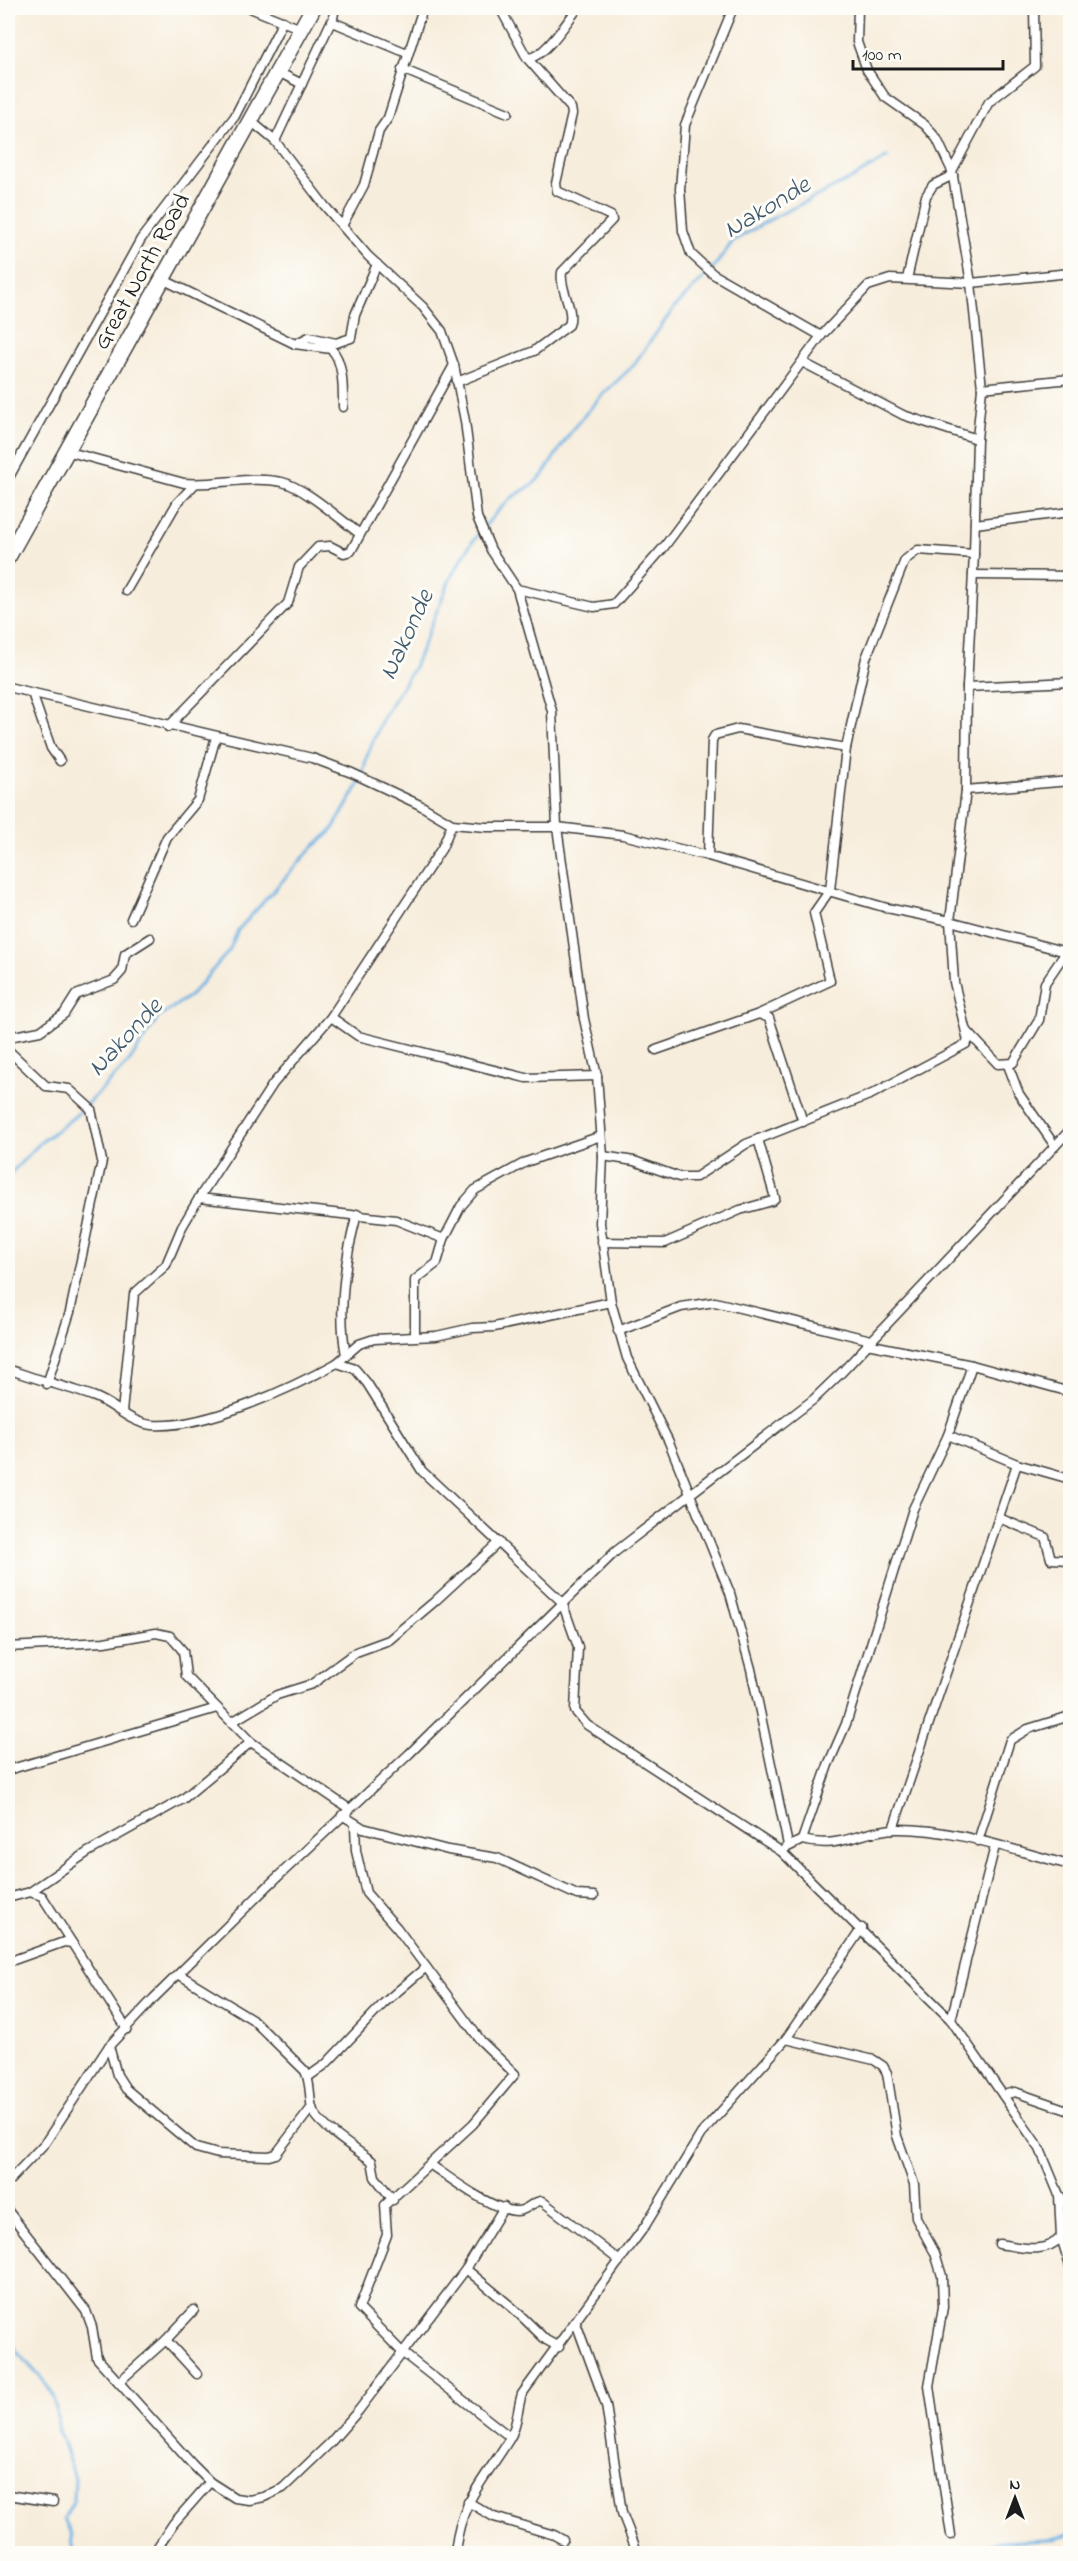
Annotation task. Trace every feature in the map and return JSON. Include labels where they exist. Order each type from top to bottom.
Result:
[{"type":"highway","name":"Great North Road","points":[[8,556],[313,8]]},
{"type":"street","points":[[250,8],[301,29]]},
{"type":"street","points":[[275,141],[332,23],[335,8]]},
{"type":"street","points":[[342,226],[367,179],[378,133],[388,118],[423,8]]},
{"type":"street","points":[[458,382],[534,351],[568,325],[570,319],[561,280],[562,272],[612,220],[611,216],[557,191],[556,183],[572,111],[527,58],[500,8]]},
{"type":"street","points":[[527,58],[534,58],[543,51],[578,8]]},
{"type":"street","points":[[733,8],[685,125],[680,189],[683,231],[691,254],[705,268],[821,336]]},
{"type":"street","points":[[603,1156],[634,1161],[679,1178],[701,1176],[734,1150],[906,1078],[966,1044],[967,1031],[954,982],[950,921],[966,790],[967,687],[975,554],[977,439],[982,387],[971,282],[953,173],[937,139],[925,125],[885,97],[867,70],[857,42],[858,8]]},
{"type":"street","points":[[907,279],[926,196],[933,185],[953,173],[989,102],[1035,66],[1034,8]]},
{"type":"street","points":[[8,479],[141,239],[235,116],[283,21]]},
{"type":"street","points":[[332,23],[407,53]]},
{"type":"street","points":[[402,69],[508,113]]},
{"type":"street","points":[[278,72],[302,84]]},
{"type":"street","points":[[251,121],[275,141],[342,226],[376,264],[436,322],[454,365],[465,421],[477,517],[491,550],[517,589],[552,711],[557,826],[584,1019],[597,1076],[603,1156],[600,1223],[611,1302],[627,1358],[669,1442],[730,1593],[751,1669],[785,1848]]},
{"type":"street","points":[[295,344],[309,337],[336,343],[351,338],[355,315],[376,264]]},
{"type":"street","points":[[517,589],[594,607],[614,604],[664,547],[821,336],[868,286],[890,279],[971,282],[1071,273]]},
{"type":"street","points":[[162,279],[295,344],[327,347],[335,352],[342,380],[343,407]]},
{"type":"street","points":[[802,362],[903,415],[977,439]]},
{"type":"street","points":[[168,726],[288,603],[299,567],[318,547],[330,546],[339,552],[348,552],[454,365]]},
{"type":"street","points":[[982,387],[1071,379]]},
{"type":"street","points":[[66,451],[195,484],[253,480],[290,484],[360,534]]},
{"type":"street","points":[[126,591],[177,503],[195,484]]},
{"type":"street","points":[[975,525],[1071,512]]},
{"type":"street","points":[[656,1050],[759,1014],[830,981],[814,913],[830,890],[846,748],[866,658],[905,560],[918,550],[975,554]]},
{"type":"street","points":[[973,575],[1071,576]]},
{"type":"street","points":[[967,687],[1071,682]]},
{"type":"street","points":[[8,687],[312,758],[352,772],[420,805],[452,824],[486,827],[557,826],[623,835],[708,856],[887,908],[950,921],[1068,952],[1043,987],[1042,1011],[1034,1031],[1013,1063],[998,1064],[967,1031]]},
{"type":"street","points":[[32,693],[51,748],[60,761]]},
{"type":"street","points":[[708,856],[712,740],[715,735],[738,729],[846,748]]},
{"type":"street","points":[[131,919],[167,837],[198,800],[216,737]]},
{"type":"street","points":[[966,790],[1071,781]]},
{"type":"street","points":[[122,1412],[130,1348],[132,1297],[166,1265],[182,1227],[199,1198],[273,1084],[332,1017],[442,848],[452,824]]},
{"type":"street","points":[[8,1041],[14,1036],[40,1031],[64,1014],[76,995],[98,984],[114,980],[122,971],[125,954],[150,938]]},
{"type":"street","points":[[759,1014],[769,1018],[803,1122]]},
{"type":"street","points":[[332,1017],[358,1036],[526,1078],[597,1076]]},
{"type":"street","points":[[8,1050],[46,1086],[69,1089],[91,1109],[102,1161],[70,1312],[47,1384]]},
{"type":"street","points":[[1008,1065],[1019,1094],[1055,1146]]},
{"type":"street","points":[[8,2182],[45,2143],[109,2046],[154,1998],[345,1812],[409,1754],[615,1552],[814,1399],[856,1359],[869,1342],[1071,1130]]},
{"type":"street","points":[[415,1336],[413,1284],[437,1263],[444,1239],[461,1206],[475,1190],[526,1162],[601,1136]]},
{"type":"street","points":[[602,1242],[665,1243],[740,1210],[772,1201],[775,1198],[758,1139]]},
{"type":"street","points":[[199,1198],[396,1220],[444,1239]]},
{"type":"street","points":[[346,1355],[342,1329],[347,1256],[357,1214]]},
{"type":"street","points":[[8,1369],[47,1384],[96,1397],[139,1422],[153,1425],[220,1413],[268,1397],[337,1363],[359,1344],[374,1339],[494,1327],[611,1302]]},
{"type":"street","points":[[618,1331],[681,1307],[715,1302],[869,1342],[972,1365],[1071,1392]]},
{"type":"street","points":[[337,1363],[355,1369],[367,1383],[422,1471],[562,1602],[578,1647],[574,1697],[578,1716],[587,1725],[785,1848],[951,2020],[1040,2149],[1059,2194],[1062,2237],[1071,2266]]},
{"type":"street","points":[[802,1840],[828,1765],[846,1724],[913,1509],[948,1435],[972,1365]]},
{"type":"street","points":[[948,1435],[1017,1464],[1071,1479]]},
{"type":"street","points":[[893,1829],[1017,1464]]},
{"type":"street","points":[[999,1518],[1045,1537],[1051,1559],[1071,1560]]},
{"type":"street","points":[[232,1722],[277,1695],[312,1684],[356,1652],[389,1640],[499,1542]]},
{"type":"street","points":[[8,1647],[104,1642],[146,1634],[167,1634],[183,1651],[186,1676],[217,1708],[251,1742],[345,1812],[354,1825],[356,1851],[366,1893],[426,1967],[481,2041],[515,2074],[473,2124],[386,2205],[387,2235],[359,2307],[403,2352],[510,2438]]},
{"type":"street","points":[[8,1770],[217,1708]]},
{"type":"street","points":[[978,1841],[1010,1740],[1028,1729],[1071,1716]]},
{"type":"street","points":[[8,1898],[30,1892],[79,1858],[183,1798],[251,1742]]},
{"type":"street","points":[[354,1825],[448,1850],[497,1858],[577,1895],[594,1896]]},
{"type":"street","points":[[785,1848],[802,1840],[822,1845],[893,1829],[924,1830],[978,1841],[1071,1865]]},
{"type":"street","points":[[951,2020],[995,1846]]},
{"type":"street","points":[[30,1892],[42,1896],[127,2029]]},
{"type":"street","points":[[454,2553],[456,2537],[473,2490],[510,2438],[519,2418],[522,2394],[560,2347],[645,2226],[701,2134],[786,2038],[862,1928]]},
{"type":"street","points":[[8,1962],[64,1942],[72,1943]]},
{"type":"street","points":[[308,2078],[326,2064],[384,2003],[426,1967]]},
{"type":"street","points":[[180,1975],[252,2019],[305,2071],[312,2107],[318,2119],[372,2161],[375,2177],[393,2200]]},
{"type":"street","points":[[786,2038],[874,2060],[883,2066],[887,2073],[897,2136],[914,2184],[916,2218],[935,2253],[942,2276],[943,2307],[929,2386],[951,2535]]},
{"type":"street","points":[[109,2046],[117,2075],[126,2089],[196,2148],[218,2154],[273,2156],[278,2153],[312,2107]]},
{"type":"street","points":[[1003,2095],[1016,2092],[1071,2111]]},
{"type":"street","points":[[431,2165],[482,2199],[504,2207],[519,2211],[542,2201],[620,2261]]},
{"type":"street","points":[[1059,2194],[1071,2207]]},
{"type":"street","points":[[8,2211],[86,2311],[92,2327],[97,2358],[210,2481],[235,2498],[245,2500],[264,2497],[283,2488],[345,2427],[466,2269],[504,2207]]},
{"type":"street","points":[[999,2244],[1043,2248],[1052,2246],[1062,2237]]},
{"type":"street","points":[[466,2269],[514,2309],[546,2340],[560,2347]]},
{"type":"street","points":[[119,2382],[166,2340],[194,2310]]},
{"type":"street","points":[[576,2323],[606,2405],[622,2513],[638,2553]]},
{"type":"street","points":[[166,2340],[197,2374]]},
{"type":"street","points":[[153,2553],[173,2524],[210,2481]]},
{"type":"street","points":[[8,2495],[53,2502]]},
{"type":"street","points":[[468,2502],[494,2517],[554,2535],[563,2540]]},
{"type":"waterway","name":"Nakonde","points":[[8,1176],[41,1142],[74,1117],[129,1062],[158,1018],[192,994],[229,951],[238,930],[313,847],[331,832],[361,781],[367,756],[382,719],[414,667],[451,577],[470,545],[494,515],[511,498],[542,476],[572,430],[601,396],[632,367],[674,308],[714,267],[733,241],[888,157]]},
{"type":"waterway","name":"Nakonde","points":[[8,2325],[16,2351],[44,2381],[54,2397],[59,2431],[75,2478],[74,2500],[64,2518],[71,2535],[73,2554]]},
{"type":"waterway","points":[[969,2554],[1001,2542],[1049,2540],[1070,2535]]}]
